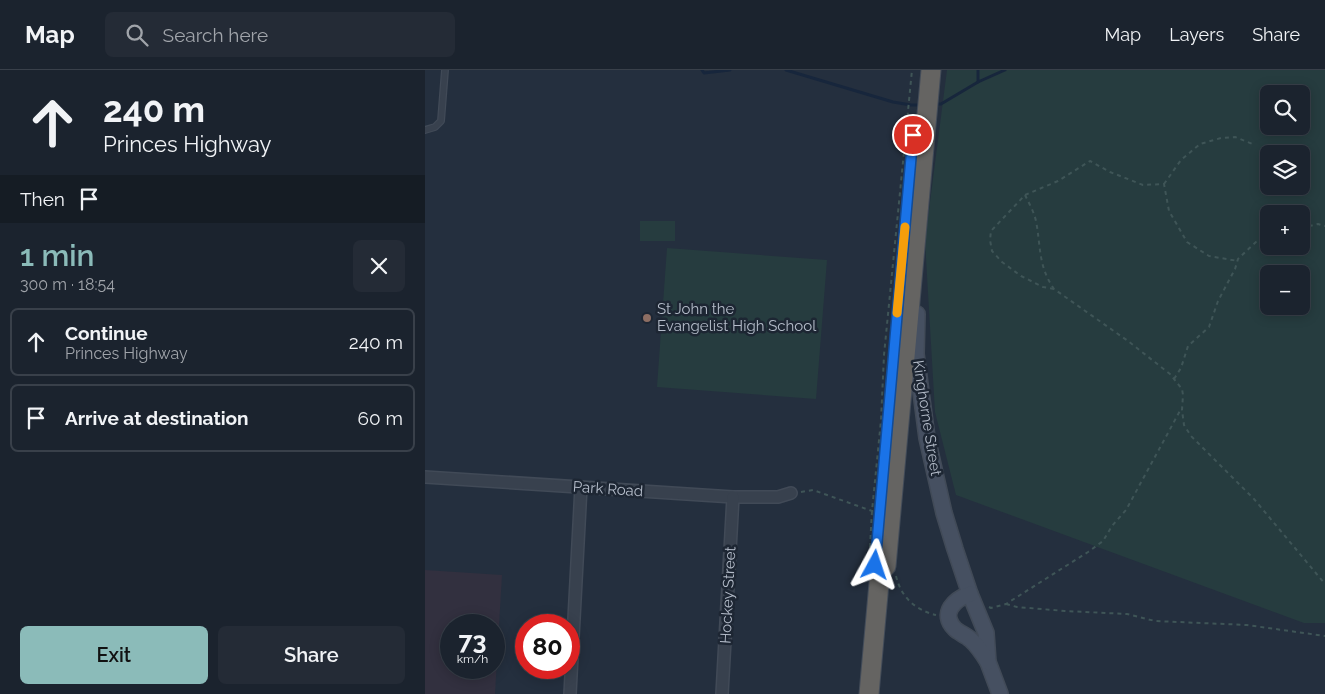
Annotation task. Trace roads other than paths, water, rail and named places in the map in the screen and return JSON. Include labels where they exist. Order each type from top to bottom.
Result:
[{"type":"highway","points":[[869,694],[881,569],[886,566],[912,214],[915,135],[920,76]]},
{"type":"main road","name":"Kinghorne Street","points":[[912,214],[924,222],[917,310],[916,354],[927,438],[944,513],[970,594],[986,633],[989,662],[999,694]]},
{"type":"main road","name":"Kinghorne Street","points":[[970,594],[954,602],[948,617],[954,628],[971,639],[989,662]]},
{"type":"street","name":"Park Road","points":[[425,478],[733,497],[778,497],[791,493]]},
{"type":"street","points":[[570,694],[581,488]]},
{"type":"street","name":"Hockey Street","points":[[722,694],[733,497]]},
{"type":"lane","points":[[425,130],[435,127],[441,121],[445,70]]},
{"type":"waterway","points":[[702,70],[704,73],[730,70]]},
{"type":"waterway","points":[[786,70],[893,102],[920,105]]},
{"type":"waterway","points":[[978,70],[978,82],[1005,70]]},
{"type":"waterway","points":[[934,104],[941,104],[978,82]]},
{"type":"place","name":"St John the Evangelist High School","points":[[647,318]]}]
